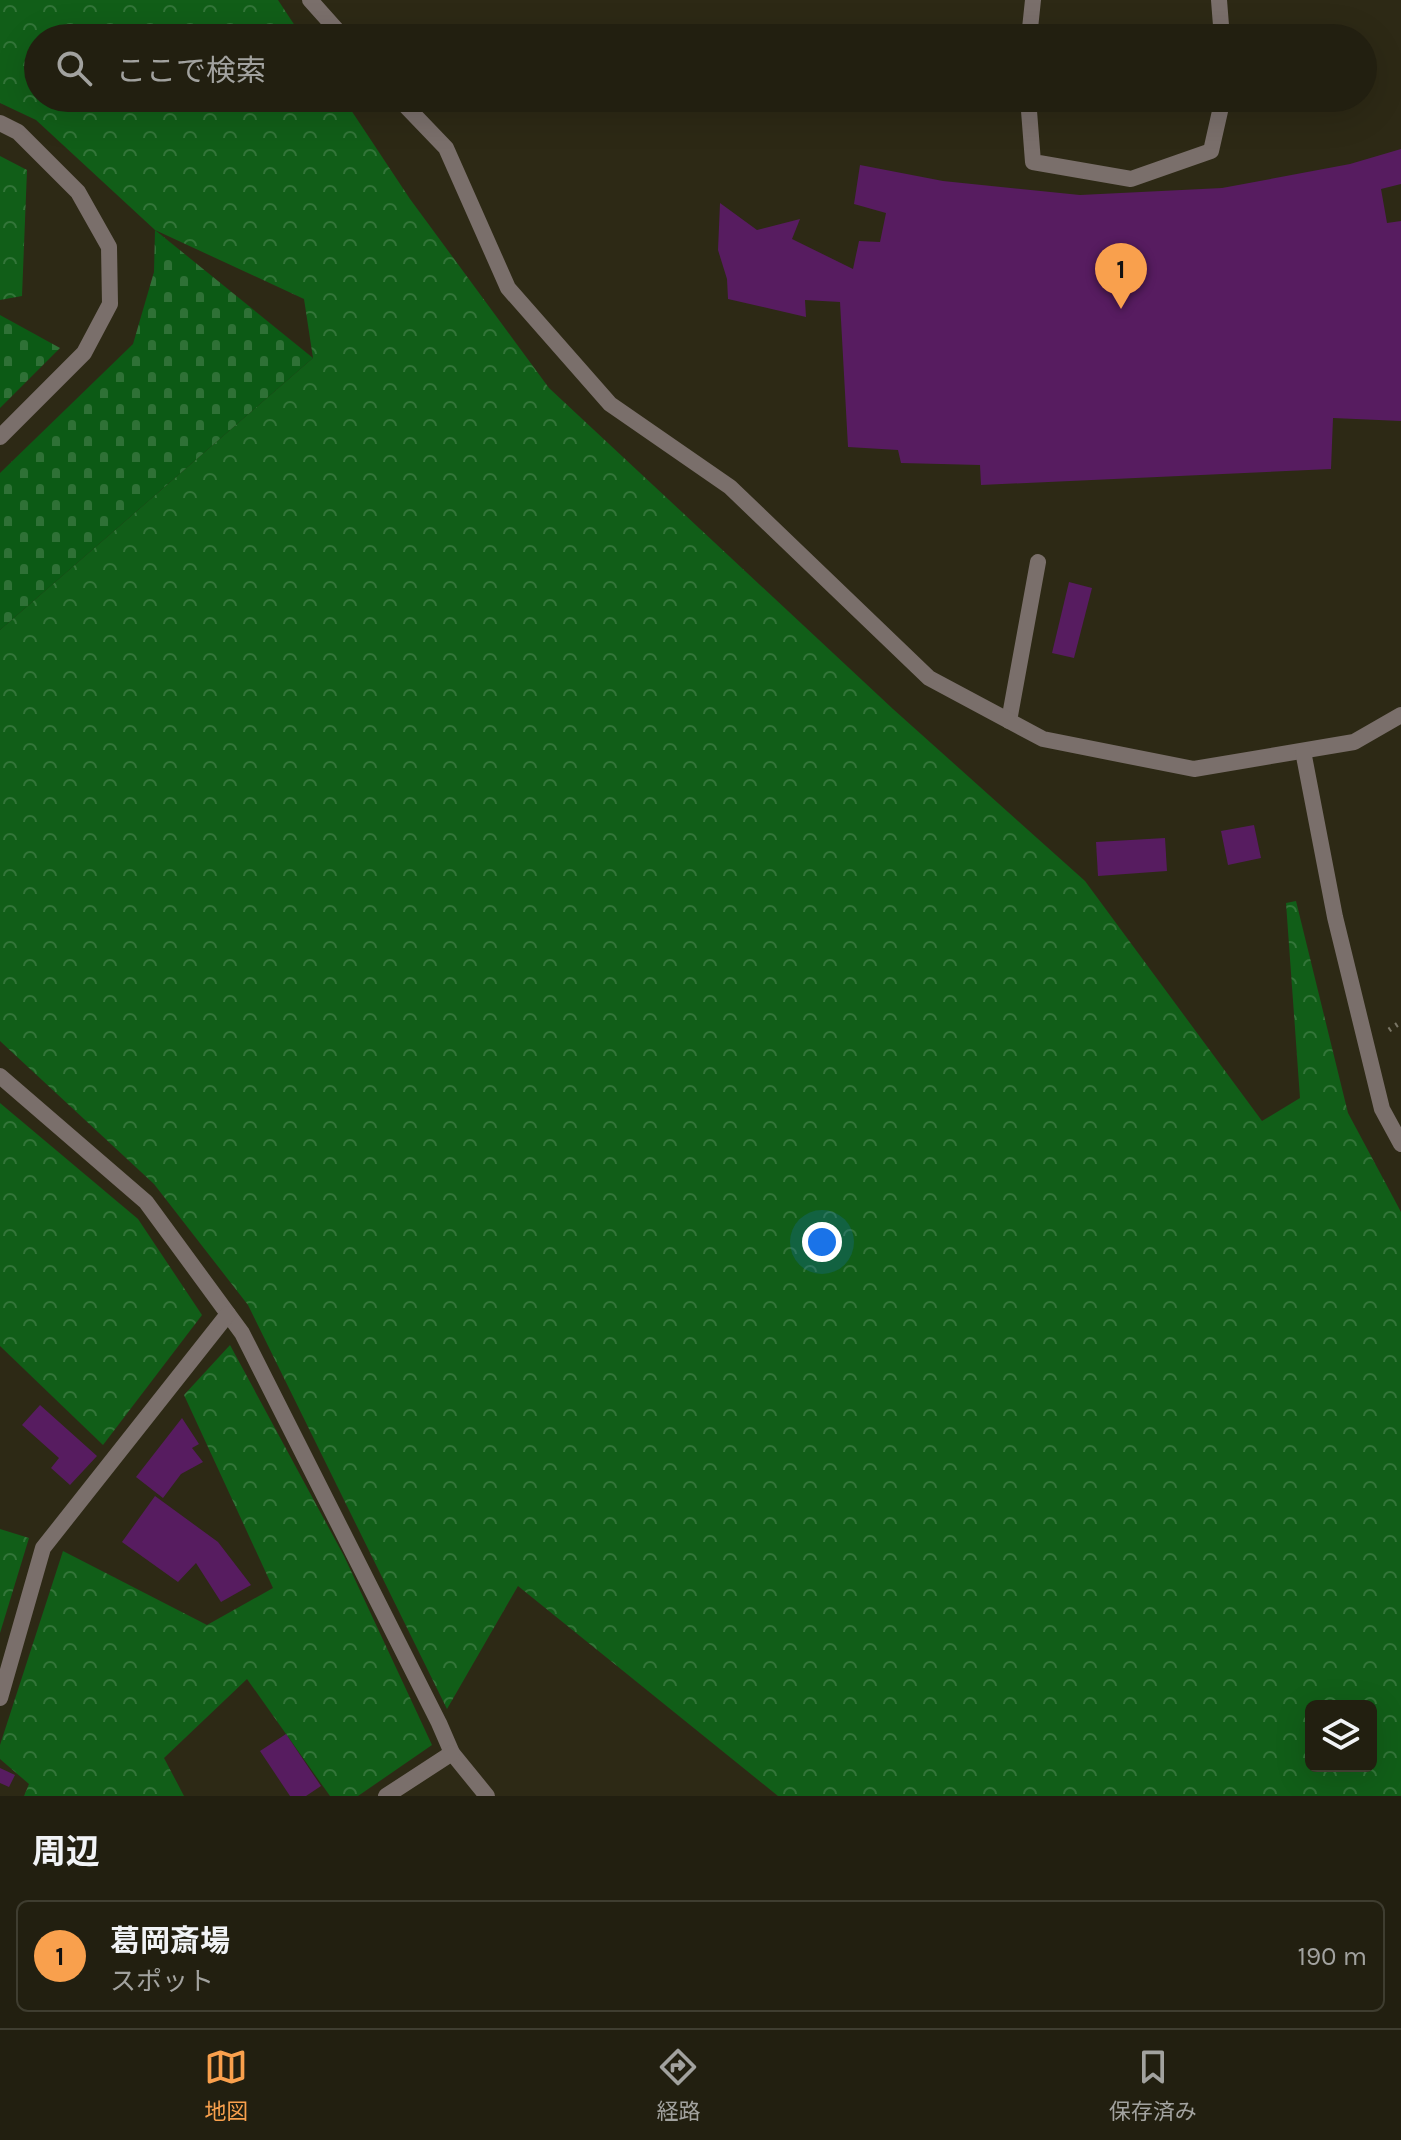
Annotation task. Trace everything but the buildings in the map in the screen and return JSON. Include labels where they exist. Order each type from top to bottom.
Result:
[{"type":"street","points":[[310,0],[331,24]]},
{"type":"street","points":[[1030,24],[1033,0]]},
{"type":"street","points":[[1219,0],[1221,24]]},
{"type":"street","points":[[411,112],[446,148],[508,288],[610,404],[730,487],[929,678],[1043,739],[1194,769],[1354,742],[1401,715]]},
{"type":"street","points":[[1029,112],[1033,162],[1131,179],[1211,151],[1220,112]]},
{"type":"street","points":[[0,123],[18,132],[78,192],[109,247],[110,304],[84,353],[0,437]]},
{"type":"street","points":[[1009,721],[1038,562]]},
{"type":"street","points":[[1303,751],[1335,917],[1382,1109],[1401,1144]]},
{"type":"street","points":[[0,1076],[146,1202],[228,1314],[249,1347],[452,1753],[487,1796]]},
{"type":"street","points":[[0,1698],[43,1548],[228,1314]]},
{"type":"street","points":[[386,1796],[452,1753]]},
{"type":"green space","points":[[0,0],[278,0],[294,24],[24,24],[24,112],[352,112],[410,199],[549,388],[893,709],[1085,881],[1262,1121],[1300,1098],[1286,903],[1296,901],[1348,1113],[1401,1212],[1401,1796],[778,1796],[518,1586],[447,1709],[248,1305],[154,1184],[0,1041],[0,630],[313,358],[304,299],[155,230],[36,120],[0,103]]},
{"type":"green space","points":[[0,156],[27,170],[22,296],[0,300]]},
{"type":"green space","points":[[155,230],[313,358],[0,630],[0,473],[133,344],[154,272]]},
{"type":"green space","points":[[0,315],[60,348],[0,408]]},
{"type":"green space","points":[[0,1103],[138,1219],[202,1315],[103,1445],[0,1346]]},
{"type":"green space","points":[[230,1345],[344,1556],[432,1745],[358,1796],[330,1796],[247,1679],[164,1758],[184,1796],[24,1796],[29,1784],[0,1759],[0,1745],[63,1551],[207,1625],[273,1588],[184,1395]]},
{"type":"green space","points":[[0,1529],[29,1538],[0,1633]]},
{"type":"place","name":"葛岡斎場","points":[[1121,309]]}]
